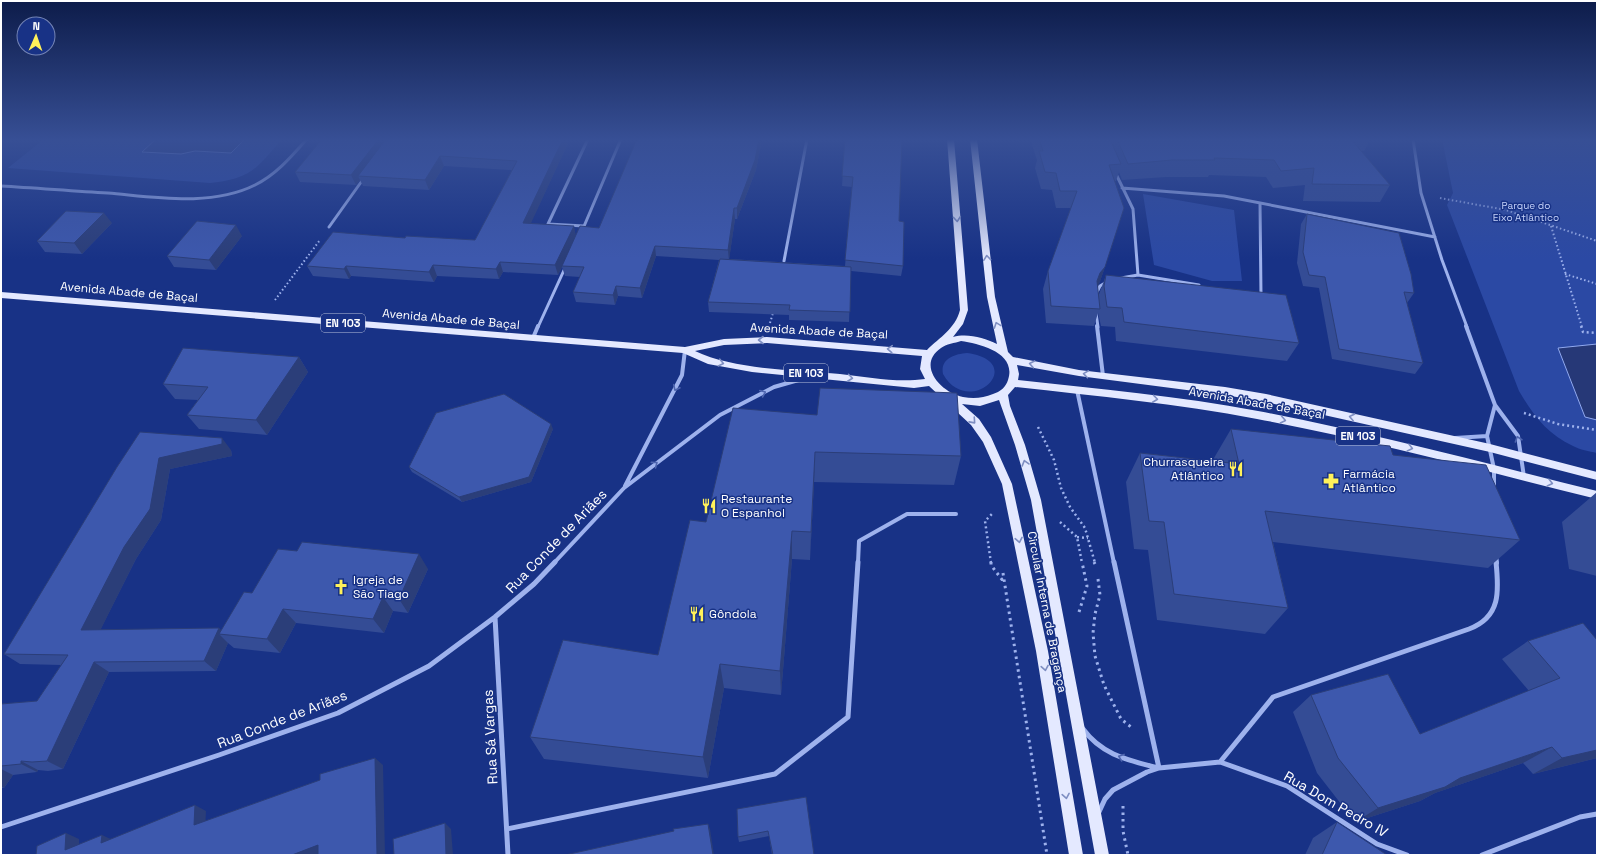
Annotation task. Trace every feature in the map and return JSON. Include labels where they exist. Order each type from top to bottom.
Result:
[{"type":"main road","points":[[940,344],[956,330],[961,321],[964,310],[953,179]]},
{"type":"main road","points":[[929,353],[924,367],[930,382],[944,395],[954,399],[975,403],[995,399],[1004,394],[1013,383],[1014,371],[1006,356],[993,313],[978,179]]},
{"type":"main road","name":"Avenida Abade de Baçal","points":[[1,295],[533,339],[685,350],[724,342],[767,340],[929,353],[940,344],[956,339],[973,339],[990,344],[1006,356],[1102,376],[1266,398],[1490,448],[1597,476]]},
{"type":"main road","name":"Avenida Abade de Baçal","points":[[685,350],[708,361],[732,366],[887,382],[914,384],[930,382]]},
{"type":"main road","name":"Avenida Abade de Baçal","points":[[1013,383],[1169,401],[1257,415],[1327,429],[1597,495]]},
{"type":"main road","name":"Circular Interna de Bragança","points":[[1004,394],[1005,406],[1020,445],[1036,500],[1102,855]]},
{"type":"main road","name":"Circular Interna de Bragança","points":[[944,395],[975,422],[987,440],[1007,484],[1042,651],[1076,855]]},
{"type":"street","points":[[1,186],[194,199],[222,196],[248,188],[264,179]]},
{"type":"street","points":[[329,227],[364,179]]},
{"type":"street","points":[[569,179],[548,224],[584,226]]},
{"type":"street","points":[[581,233],[604,179]]},
{"type":"street","points":[[784,261],[799,179]]},
{"type":"street","points":[[1118,179],[1133,209],[1138,275]]},
{"type":"street","points":[[1419,179],[1421,193],[1435,237],[1495,405],[1518,436],[1524,477]]},
{"type":"street","points":[[1122,188],[1224,196],[1435,237]]},
{"type":"street","points":[[1254,294],[1262,296],[1260,203]]},
{"type":"street","points":[[533,339],[568,260]]},
{"type":"street","points":[[1113,279],[1138,275],[1200,285]]},
{"type":"street","points":[[1094,299],[1100,286],[1107,282]]},
{"type":"street","points":[[1095,307],[1102,376]]},
{"type":"street","name":"Rua Conde de Ariães","points":[[624,488],[682,375],[685,350]]},
{"type":"street","name":"Rua Conde de Ariães","points":[[1,827],[219,755],[338,713],[429,666],[495,617],[534,584],[624,488],[720,415],[737,405],[795,379],[822,375]]},
{"type":"street","points":[[1077,390],[1159,768]]},
{"type":"street","points":[[1494,493],[1494,469],[1487,436],[1495,405]]},
{"type":"street","points":[[1444,438],[1487,436]]},
{"type":"street","points":[[507,829],[775,774],[848,717],[859,541],[907,514],[956,514]]},
{"type":"street","points":[[1220,762],[1273,697],[1469,629],[1484,622],[1493,612],[1497,596],[1496,549]]},
{"type":"street","name":"Rua Sá Vargas","points":[[495,617],[508,855]]},
{"type":"street","points":[[1077,719],[1089,739],[1111,754],[1159,768]]},
{"type":"street","name":"Rua Dom Pedro IV","points":[[1159,768],[1220,762],[1287,786],[1377,844],[1407,855]]},
{"type":"street","points":[[1095,819],[1105,798],[1113,790],[1126,782],[1159,768]]},
{"type":"street","points":[[1482,855],[1580,817],[1597,814]]},
{"type":"path","points":[[1421,193],[1506,210],[1579,237],[1597,241]]},
{"type":"path","points":[[1550,226],[1583,332],[1597,332]]},
{"type":"path","points":[[263,316],[329,227]]},
{"type":"path","points":[[1565,274],[1597,284]]},
{"type":"path","points":[[767,340],[773,311]]},
{"type":"path","points":[[1495,405],[1558,424],[1597,430]]},
{"type":"path","points":[[1038,427],[1054,460],[1061,488],[1070,507],[1085,528],[1096,567]]},
{"type":"path","points":[[994,513],[995,521]]},
{"type":"path","points":[[1002,567],[1047,855]]},
{"type":"path","points":[[1098,574],[1100,595],[1095,614],[1093,633],[1095,656],[1104,685],[1121,718],[1135,730]]},
{"type":"path","points":[[1125,801],[1123,805],[1124,831],[1128,855]]},
{"type":"green space","points":[[155,179],[235,179],[210,183]]},
{"type":"green space","name":"Parque do Eixo Atlântico","points":[[1450,179],[1597,179],[1597,453],[1576,447],[1548,430],[1535,416],[1519,391],[1447,205],[1453,193]]},
{"type":"green space","points":[[1143,194],[1234,210],[1242,281],[1212,281],[1154,265]]},
{"type":"green space","points":[[967,353],[985,358],[993,367],[994,376],[988,384],[979,390],[967,391],[954,387],[943,374],[944,365],[949,358]]},
{"type":"shaded area","points":[[1597,344],[1597,420],[1585,417],[1558,348]]},
{"type":"building","points":[[507,179],[544,179],[523,223],[574,226],[555,265],[500,262],[496,269],[433,265],[429,272],[346,266],[344,269],[307,266],[333,232],[405,238],[406,236],[475,240]]},
{"type":"building","points":[[620,179],[748,179],[737,208],[734,208],[728,250],[655,246],[640,288],[616,286],[613,295],[573,292],[584,267],[562,266],[580,226],[599,228]]},
{"type":"building","points":[[853,179],[901,179],[899,221],[904,222],[903,266],[845,260]]},
{"type":"building","points":[[1057,179],[1114,179],[1124,208],[1105,267],[1100,273],[1097,281],[1100,309],[1051,306],[1048,271],[1077,191],[1060,191]]},
{"type":"building","points":[[1313,179],[1385,179],[1390,185],[1312,184]]},
{"type":"building","points":[[66,211],[104,213],[74,243],[37,241]]},
{"type":"building","points":[[1307,214],[1399,233],[1411,274],[1414,293],[1404,292],[1423,363],[1339,349],[1325,277],[1309,275],[1303,252]]},
{"type":"building","points":[[197,221],[236,225],[209,260],[167,256]]},
{"type":"building","points":[[720,259],[851,267],[850,312],[789,310],[790,305],[708,302]]},
{"type":"building","points":[[1106,275],[1286,295],[1299,343],[1124,322],[1122,308],[1107,307],[1104,286]]},
{"type":"building","points":[[183,348],[299,357],[256,420],[187,415],[208,387],[163,384]]},
{"type":"building","points":[[820,388],[957,393],[961,456],[815,452],[811,532],[792,531],[780,671],[720,664],[703,757],[530,737],[563,640],[658,655],[690,520],[706,522],[733,408],[817,415]]},
{"type":"building","points":[[504,394],[551,424],[529,477],[459,497],[409,467],[436,413]]},
{"type":"building","points":[[1231,429],[1390,446],[1393,455],[1486,465],[1520,540],[1265,511],[1288,608],[1174,594],[1164,522],[1149,521],[1140,453],[1239,464]]},
{"type":"building","points":[[140,432],[222,438],[222,444],[159,458],[150,509],[124,547],[81,630],[219,628],[204,661],[94,662],[47,761],[21,761],[21,764],[1,766],[1,704],[37,701],[68,655],[4,654],[117,467]]},
{"type":"building","points":[[302,542],[419,554],[399,599],[383,597],[373,619],[283,609],[267,639],[219,634],[244,592],[252,593],[278,549],[297,551]]},
{"type":"building","points":[[1583,623],[1597,640],[1597,750],[1562,758],[1552,747],[1460,778],[1445,787],[1378,808],[1338,758],[1311,695],[1388,674],[1420,734],[1560,678],[1528,641]]},
{"type":"building","points":[[375,758],[377,855],[318,855],[318,845],[292,855],[36,855],[37,846],[66,833],[65,850],[102,835],[101,843],[195,805],[194,825],[320,780],[320,774]]},
{"type":"building","points":[[806,797],[814,855],[773,855],[768,831],[738,837],[737,809]]},
{"type":"building","points":[[1337,822],[1387,855],[1322,855]]},
{"type":"building","points":[[445,823],[446,855],[394,855],[393,839]]},
{"type":"building","points":[[708,824],[713,855],[565,855],[674,831],[673,829]]},
{"type":"place","name":"Churrasqueira Atlântico","points":[[1236,469]]},
{"type":"place","name":"Farmácia Atlântico","points":[[1331,481]]},
{"type":"place","name":"Restaurante O Espanhol","points":[[709,506]]},
{"type":"place","name":"Igreja de São Tiago","points":[[341,587]]},
{"type":"place","name":"Gôndola","points":[[697,614]]}]
